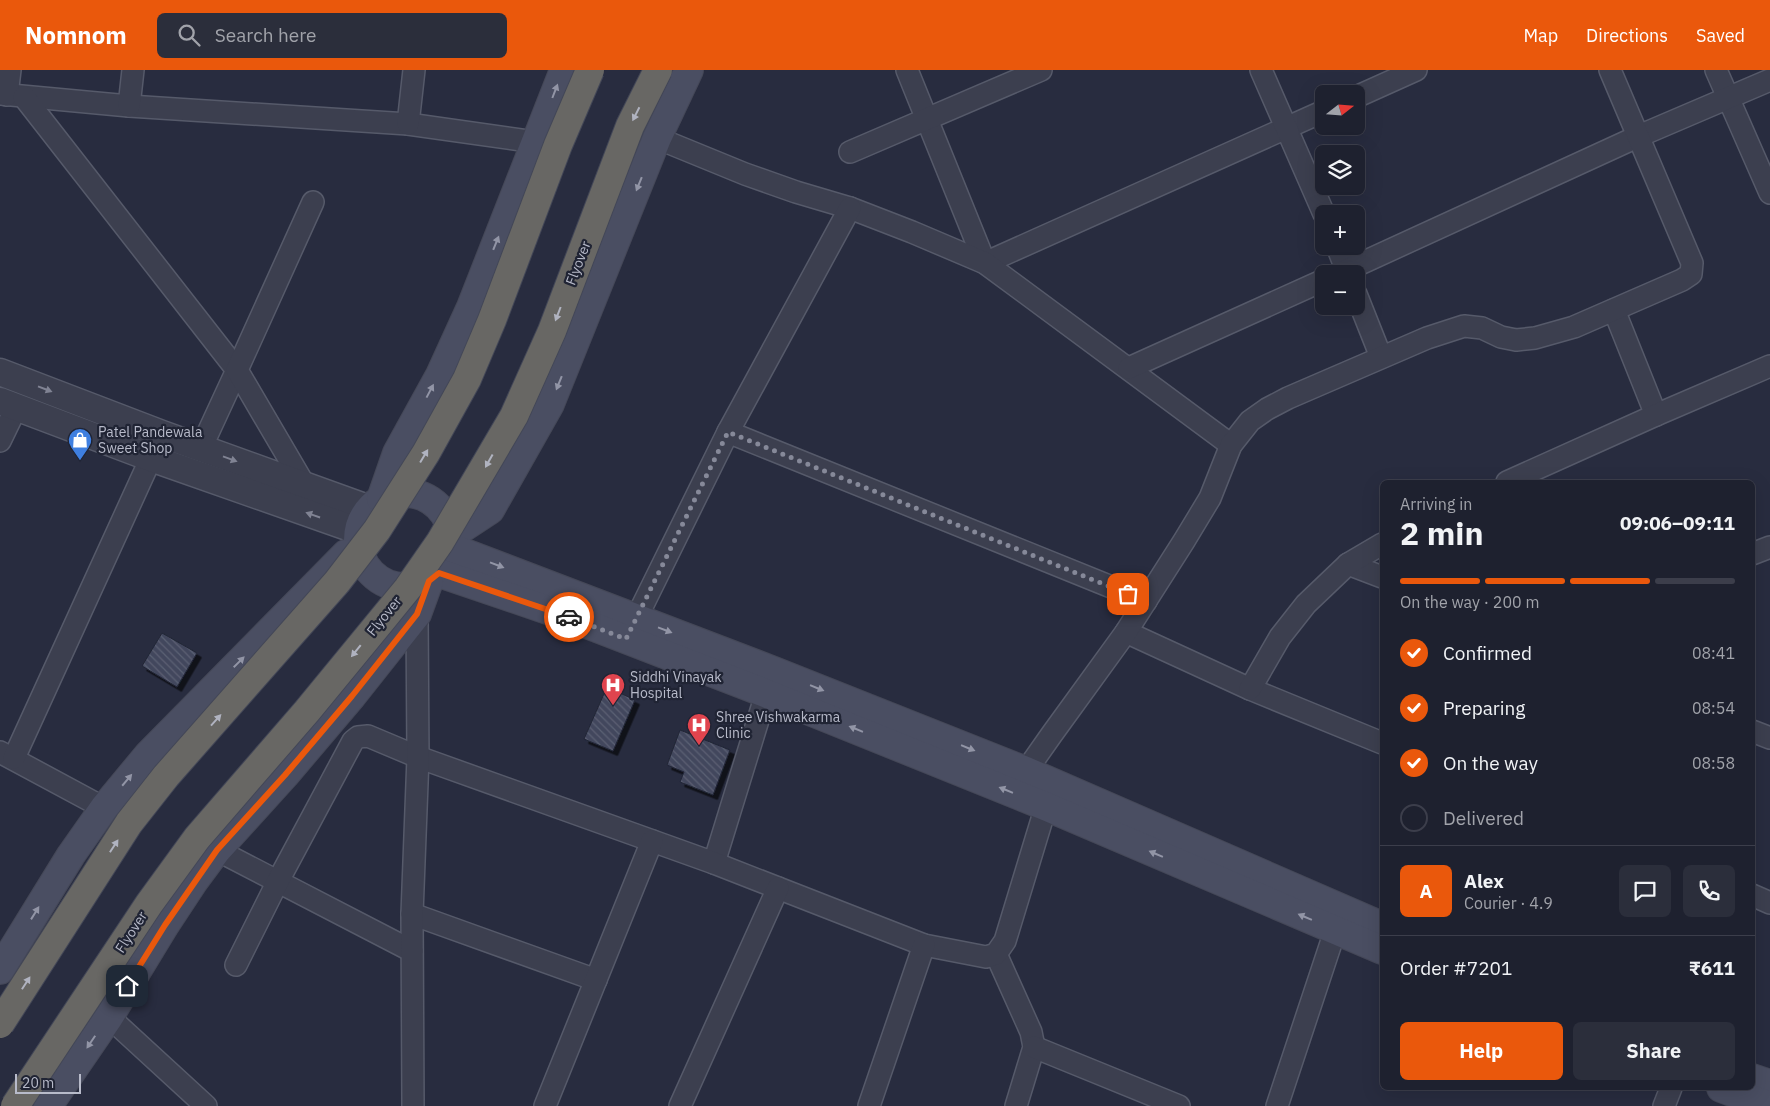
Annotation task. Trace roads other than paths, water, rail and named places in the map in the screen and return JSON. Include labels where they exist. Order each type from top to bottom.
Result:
[{"type":"highway","points":[[0,1024],[129,823],[166,776],[337,582],[377,530],[426,454],[467,379],[492,320],[558,145],[590,70]]},
{"type":"highway","name":"Flyover","points":[[15,1106],[149,904],[197,838],[307,711],[408,588],[440,542],[514,416],[552,331],[630,126],[658,70]]},
{"type":"main road","points":[[564,70],[471,307],[440,374],[397,453],[367,520],[359,551],[365,564],[374,576],[387,584],[415,587],[434,577],[571,618],[631,629]]},
{"type":"main road","points":[[452,542],[490,510],[550,404],[657,138],[689,70]]},
{"type":"main road","points":[[0,970],[71,855],[104,808],[148,755],[367,520],[396,494],[412,493],[426,498],[439,507],[448,520],[452,542],[448,562],[434,577],[417,614],[352,696],[291,768],[217,850],[165,925],[109,1017],[48,1106]]},
{"type":"main road","points":[[452,542],[631,629],[1049,794],[1339,919],[1380,949]]},
{"type":"main road","points":[[769,682],[1026,771],[1049,794]]},
{"type":"main road","points":[[1339,919],[1380,926]]},
{"type":"main road","points":[[1755,1079],[1770,1084]]},
{"type":"main road","points":[[1726,1090],[1770,1106]]},
{"type":"street","points":[[10,70],[10,95],[237,370],[305,486]]},
{"type":"street","points":[[129,106],[133,70]]},
{"type":"street","points":[[408,124],[414,70]]},
{"type":"street","points":[[907,70],[985,264]]},
{"type":"street","points":[[850,152],[1041,70]]},
{"type":"street","points":[[1261,70],[1320,205]]},
{"type":"street","points":[[1365,93],[1416,70]]},
{"type":"street","points":[[1026,771],[1126,632],[1146,601],[1210,498],[1232,444],[1250,421],[1288,398],[1427,338],[1464,326],[1482,328],[1501,337],[1516,340],[1535,338],[1574,327],[1682,280],[1691,274],[1692,263],[1610,70]]},
{"type":"street","points":[[1716,70],[1770,193]]},
{"type":"street","points":[[1359,265],[1638,136],[1770,80]]},
{"type":"street","points":[[10,95],[129,106],[408,124],[535,142]]},
{"type":"street","points":[[985,264],[1315,115]]},
{"type":"street","points":[[657,138],[692,154],[745,174],[850,208],[912,232],[985,264],[1232,444]]},
{"type":"street","points":[[201,448],[313,202]]},
{"type":"street","points":[[631,629],[728,432],[850,208]]},
{"type":"street","points":[[1129,368],[1315,284]]},
{"type":"street","points":[[1614,310],[1656,415]]},
{"type":"street","points":[[1364,315],[1380,357]]},
{"type":"street","points":[[1511,480],[1770,366]]},
{"type":"street","points":[[0,372],[305,486],[367,520]]},
{"type":"street","points":[[0,441],[8,405],[151,458],[367,520]]},
{"type":"street","points":[[728,432],[1146,601]]},
{"type":"street","points":[[104,808],[7,755],[151,458]]},
{"type":"street","points":[[1250,688],[1280,637],[1306,604],[1348,564],[1380,545]]},
{"type":"street","points":[[1755,553],[1770,547]]},
{"type":"street","points":[[1348,564],[1380,576]]},
{"type":"street","points":[[413,1106],[412,914],[418,757],[417,614]]},
{"type":"street","points":[[1126,632],[1250,688],[1380,742]]},
{"type":"street","points":[[714,863],[769,682]]},
{"type":"street","points":[[236,966],[278,881],[352,742],[358,736],[368,736],[418,757],[714,863],[924,945],[986,957],[996,954],[1005,941],[1049,794]]},
{"type":"street","points":[[545,1106],[652,841]]},
{"type":"street","points":[[217,850],[412,951]]},
{"type":"street","points":[[680,1106],[778,888]]},
{"type":"street","points":[[1755,896],[1770,903]]},
{"type":"street","points":[[412,914],[596,980]]},
{"type":"street","points":[[1277,1106],[1339,919]]},
{"type":"street","points":[[869,1106],[924,945]]},
{"type":"street","points":[[996,954],[1031,1032],[1034,1047],[1016,1106]]},
{"type":"street","points":[[109,1017],[206,1106]]},
{"type":"street","points":[[1034,1047],[1179,1106]]},
{"type":"street","points":[[1664,1106],[1670,1090]]},
{"type":"place","name":"Patel Pandewala Sweet Shop","points":[[80,461]]},
{"type":"place","name":"Siddhi Vinayak Hospital","points":[[613,706]]},
{"type":"place","name":"Shree Vishwakarma Clinic","points":[[699,746]]}]
